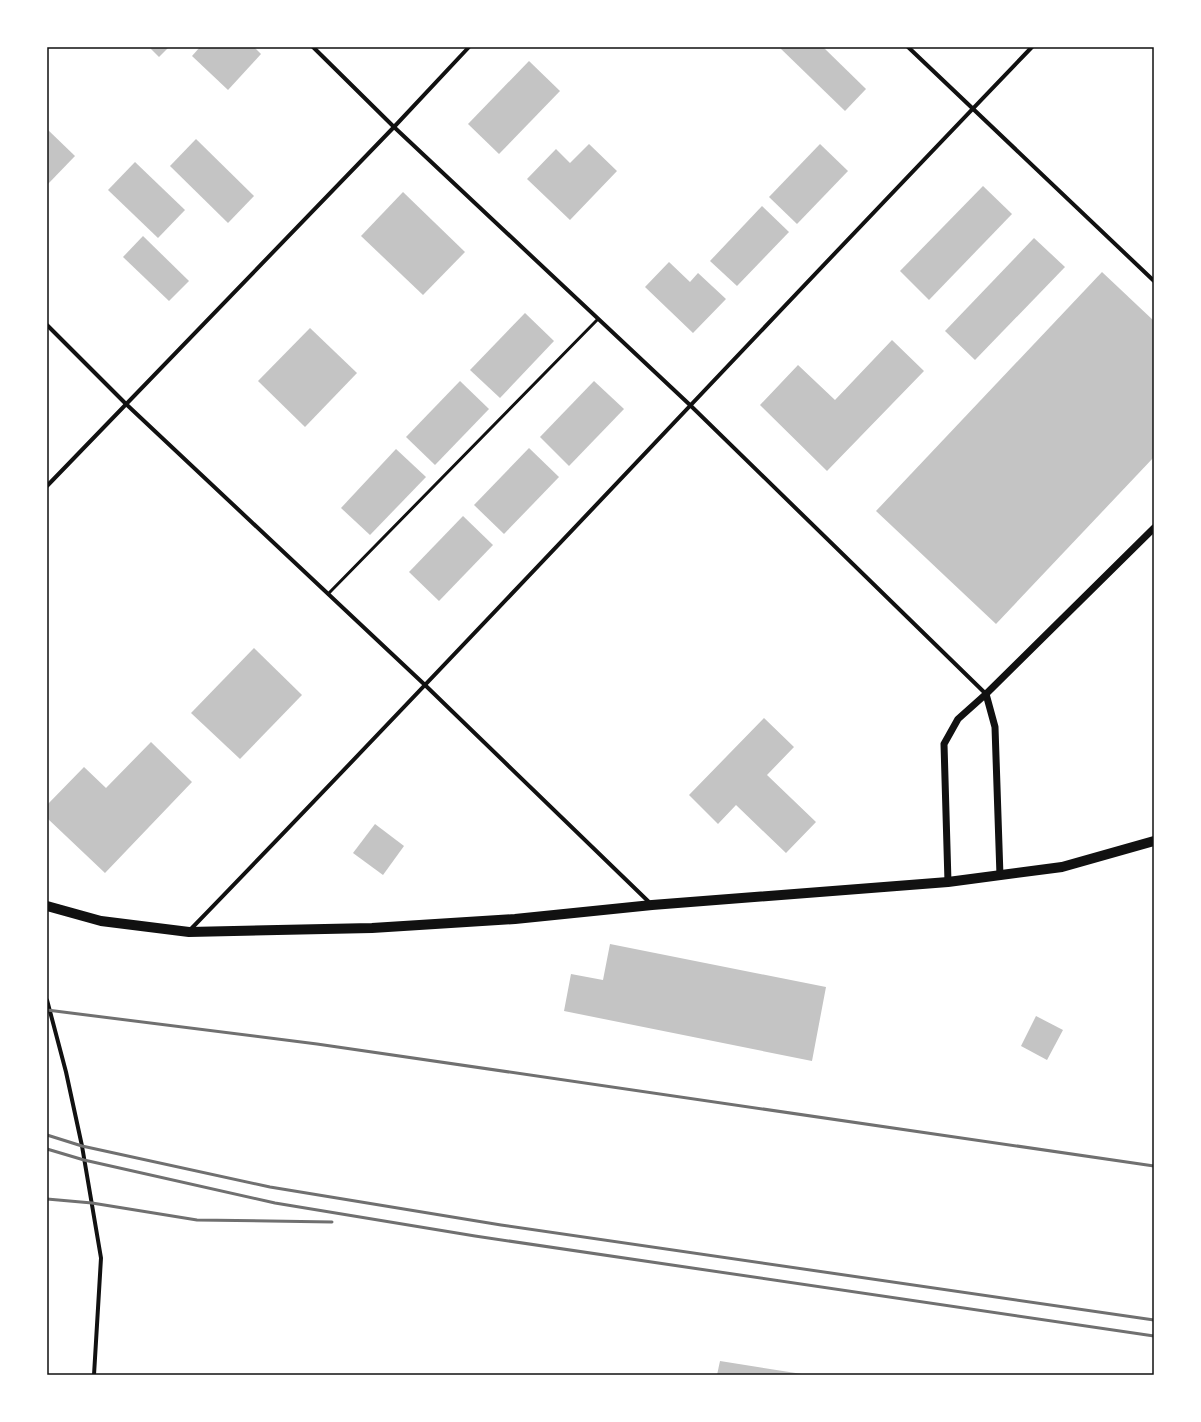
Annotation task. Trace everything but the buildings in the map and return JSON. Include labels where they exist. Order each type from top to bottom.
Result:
[{"type":"main road","points":[[47,906],[101,921],[189,932],[372,928],[515,918],[652,905],[948,882],[1062,867],[1154,841]]},
{"type":"street","points":[[312,47],[394,127],[690,405],[986,694],[994,727],[1000,876]]},
{"type":"street","points":[[47,486],[394,127],[469,47]]},
{"type":"street","points":[[908,47],[1154,281]]},
{"type":"street","points":[[189,932],[1032,47]]},
{"type":"street","points":[[47,326],[126,404],[425,685],[652,905]]},
{"type":"street","points":[[948,882],[944,744],[958,719],[986,694],[1154,528]]},
{"type":"street","points":[[47,1000],[66,1072],[82,1146],[101,1258],[94,1375]]},
{"type":"lane","points":[[328,594],[598,319]]},
{"type":"railway","points":[[47,1010],[317,1044],[1154,1166]]},
{"type":"railway","points":[[47,1135],[82,1146],[270,1187],[501,1225],[1154,1320]]},
{"type":"railway","points":[[47,1149],[84,1160],[275,1203],[475,1236],[1154,1336]]},
{"type":"railway","points":[[47,1199],[92,1203],[197,1220],[332,1222]]}]
